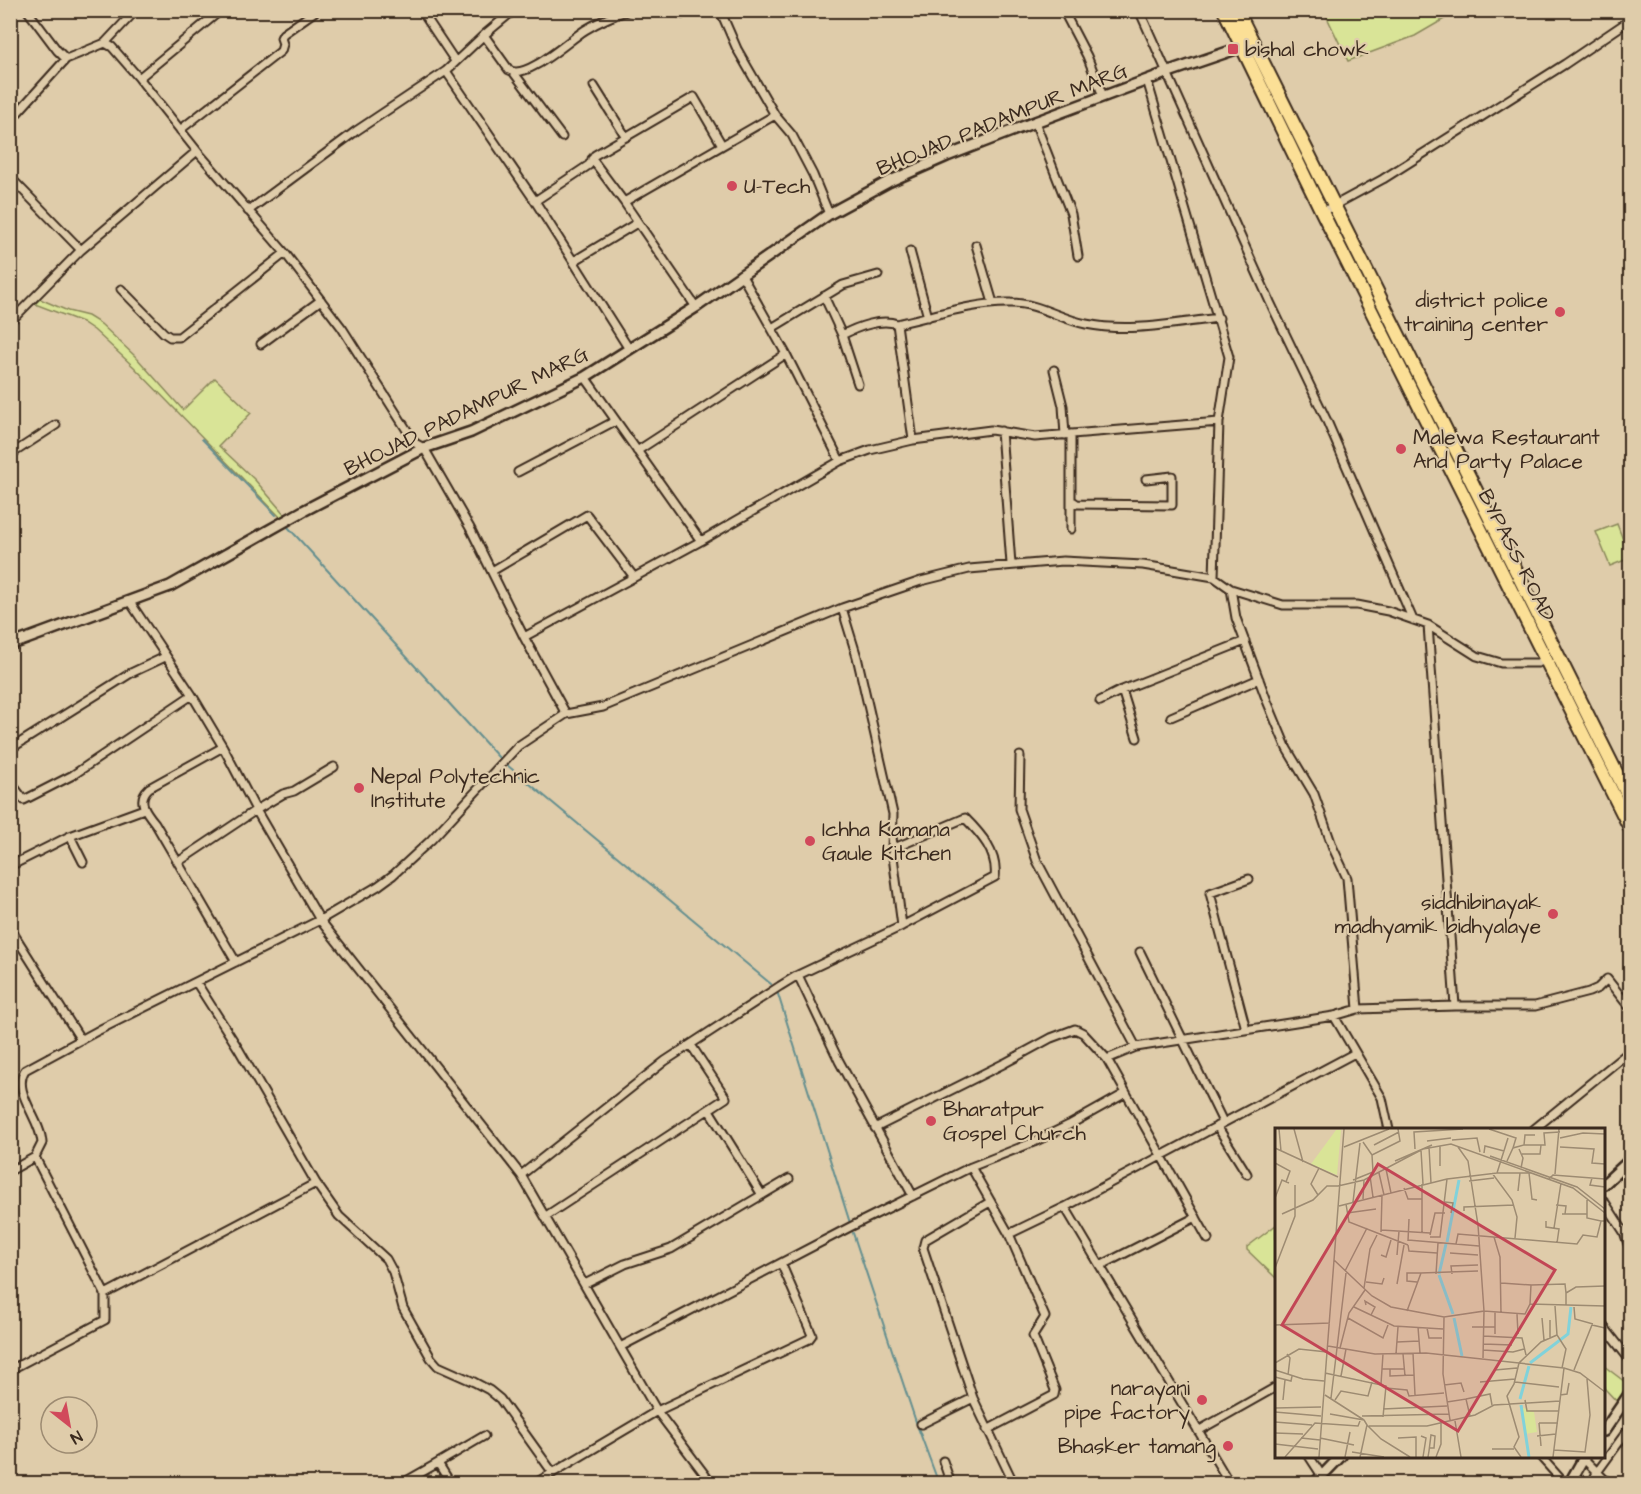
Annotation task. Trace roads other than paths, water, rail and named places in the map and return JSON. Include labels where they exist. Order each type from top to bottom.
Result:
[{"type":"highway","name":"BYPASS ROAD","points":[[1224,10],[1247,45],[1552,657],[1630,828]]},
{"type":"highway","name":"BYPASS ROAD","points":[[1237,10],[1247,45]]},
{"type":"highway","name":"BYPASS ROAD","points":[[1552,657],[1630,800]]},
{"type":"street","points":[[27,10],[66,59]]},
{"type":"street","points":[[10,121],[66,59],[105,43],[136,10]]},
{"type":"street","points":[[139,78],[221,10]]},
{"type":"street","points":[[180,130],[281,51],[283,34],[317,10]]},
{"type":"street","points":[[421,10],[455,62]]},
{"type":"street","points":[[249,211],[347,137],[446,70],[514,10]]},
{"type":"street","points":[[514,74],[521,73],[554,53],[586,29],[629,10]]},
{"type":"street","points":[[673,10],[682,14],[694,10]]},
{"type":"street","points":[[720,10],[737,49],[775,115],[792,135],[813,175],[829,214]]},
{"type":"street","points":[[1063,10],[1087,56],[1103,96]]},
{"type":"street","points":[[1139,10],[1270,302],[1326,419],[1413,620]]},
{"type":"street","points":[[1328,209],[1393,172],[1565,64],[1630,20]]},
{"type":"street","points":[[484,36],[562,137]]},
{"type":"street","points":[[105,43],[112,47],[139,78],[197,151],[285,253],[369,369],[415,442],[424,448],[470,528],[566,714]]},
{"type":"street","name":"BHOJAD PADAMPUR MARG","points":[[10,645],[129,602],[187,578],[305,510],[424,448],[471,432],[585,377],[696,307],[829,214],[905,174],[1166,72],[1247,45]]},
{"type":"street","points":[[446,70],[536,201],[629,349]]},
{"type":"street","points":[[1147,80],[1219,318],[1228,357],[1219,422],[1214,577]]},
{"type":"street","points":[[594,86],[626,137]]},
{"type":"street","points":[[536,201],[589,165],[591,159],[694,97],[722,145]]},
{"type":"street","points":[[624,202],[775,115]]},
{"type":"street","points":[[1035,122],[1071,214],[1078,256]]},
{"type":"street","points":[[10,322],[81,250],[197,151]]},
{"type":"street","points":[[591,159],[624,202],[696,307]]},
{"type":"street","points":[[10,177],[81,250]]},
{"type":"street","points":[[574,261],[637,223]]},
{"type":"street","points":[[976,245],[993,303]]},
{"type":"street","points":[[910,251],[928,317]]},
{"type":"street","points":[[121,289],[164,333],[170,337],[179,337],[285,253]]},
{"type":"street","points":[[741,274],[786,354],[840,461]]},
{"type":"street","points":[[772,328],[843,285],[878,275]]},
{"type":"street","points":[[824,296],[842,335],[858,384]]},
{"type":"street","points":[[261,344],[321,300]]},
{"type":"street","points":[[842,335],[881,322],[889,321],[897,324],[993,303],[1029,304],[1075,322],[1116,329],[1143,328],[1219,318]]},
{"type":"street","points":[[897,324],[913,440]]},
{"type":"street","points":[[637,451],[786,354]]},
{"type":"street","points":[[1054,370],[1068,435],[1071,529]]},
{"type":"street","points":[[585,377],[701,541]]},
{"type":"street","points":[[518,472],[615,421]]},
{"type":"street","points":[[525,637],[701,541],[840,461],[870,450],[913,440],[991,430],[1035,437],[1219,422]]},
{"type":"street","points":[[10,455],[56,425]]},
{"type":"street","points":[[1001,431],[1011,564]]},
{"type":"street","points":[[1071,500],[1077,504],[1172,505],[1172,476],[1146,479]]},
{"type":"street","points":[[492,571],[587,515],[634,577]]},
{"type":"street","points":[[10,1171],[35,1157],[42,1143],[42,1136],[21,1088],[21,1076],[34,1064],[321,920],[378,886],[432,840],[518,746],[566,714],[603,707],[842,608],[942,575],[1011,564],[1063,561],[1104,562],[1143,565],[1214,577],[1231,589],[1283,606],[1357,605],[1388,611],[1428,625],[1477,656],[1501,663],[1538,663],[1552,657]]},
{"type":"street","points":[[1231,589],[1236,618],[1259,680],[1287,749],[1314,794],[1333,848],[1347,878],[1358,1009]]},
{"type":"street","points":[[129,602],[192,695],[321,920],[521,1175],[657,1411],[712,1484]]},
{"type":"street","points":[[842,608],[856,657],[892,814],[892,849],[902,926]]},
{"type":"street","points":[[1428,625],[1455,1006]]},
{"type":"street","points":[[1100,702],[1122,690],[1245,641]]},
{"type":"street","points":[[10,749],[131,673],[165,657]]},
{"type":"street","points":[[1171,717],[1259,680]]},
{"type":"street","points":[[1122,690],[1137,738]]},
{"type":"street","points":[[10,792],[15,789],[24,800],[73,775],[192,695]]},
{"type":"street","points":[[223,747],[149,788],[142,797],[144,808],[236,962]]},
{"type":"street","points":[[1020,756],[1019,809],[1037,861],[1136,1047]]},
{"type":"street","points":[[178,862],[256,810],[334,767]]},
{"type":"street","points":[[10,866],[70,836],[144,808]]},
{"type":"street","points":[[521,1175],[665,1062],[798,975],[902,926],[995,876],[996,867],[988,845],[964,818],[892,849]]},
{"type":"street","points":[[70,836],[83,862]]},
{"type":"street","points":[[1246,1029],[1210,893],[1249,879]]},
{"type":"street","points":[[10,928],[81,1040]]},
{"type":"street","points":[[1140,952],[1220,1124],[1247,1174]]},
{"type":"street","points":[[798,975],[839,1061],[913,1196]]},
{"type":"street","points":[[1107,1059],[1136,1047],[1334,1016],[1358,1009],[1535,1006],[1589,992],[1598,988],[1607,979],[1630,1008]]},
{"type":"street","points":[[196,982],[238,1048],[316,1183],[339,1216],[386,1259],[393,1272],[403,1308],[438,1366],[489,1390],[500,1400],[553,1473]]},
{"type":"street","points":[[1334,1016],[1382,1098],[1389,1128]]},
{"type":"street","points":[[875,1128],[1051,1038],[1075,1029],[1083,1033],[1107,1059],[1208,1239]]},
{"type":"street","points":[[546,1216],[726,1098],[691,1045]]},
{"type":"street","points":[[1535,1128],[1630,1051]]},
{"type":"street","points":[[1009,1234],[1065,1207],[1355,1053]]},
{"type":"street","points":[[620,1347],[913,1196],[971,1167],[1051,1134],[1126,1093]]},
{"type":"street","points":[[709,1110],[762,1195]]},
{"type":"street","points":[[10,1370],[105,1320],[105,1294],[35,1157]]},
{"type":"street","points":[[1605,1183],[1630,1160]]},
{"type":"street","points":[[971,1167],[1009,1234],[1045,1317],[1033,1336],[1055,1390],[1054,1395],[987,1430]]},
{"type":"street","points":[[585,1284],[625,1264],[671,1249],[789,1179]]},
{"type":"street","points":[[105,1294],[316,1183]]},
{"type":"street","points":[[990,1202],[925,1240],[923,1248],[973,1398],[1014,1484]]},
{"type":"street","points":[[1605,1202],[1619,1221],[1630,1250]]},
{"type":"street","points":[[1065,1207],[1230,1484]]},
{"type":"street","points":[[1100,1266],[1196,1217]]},
{"type":"street","points":[[534,1484],[657,1411],[809,1339],[812,1335],[781,1263]]},
{"type":"street","points":[[1605,1328],[1630,1360]]},
{"type":"street","points":[[1198,1431],[1274,1389]]},
{"type":"street","points":[[1605,1430],[1630,1393]]},
{"type":"street","points":[[921,1424],[973,1398]]},
{"type":"street","points":[[1605,1458],[1630,1427]]},
{"type":"street","points":[[401,1484],[484,1437]]},
{"type":"street","points":[[1310,1458],[1318,1480],[1339,1458]]},
{"type":"street","points":[[1542,1458],[1567,1484],[1584,1459],[1609,1484]]},
{"type":"street","points":[[1591,1484],[1596,1469],[1605,1458]]},
{"type":"street","points":[[943,1461],[951,1484]]},
{"type":"street","points":[[438,1463],[451,1484]]},
{"type":"waterway","points":[[202,439],[276,515]]},
{"type":"waterway","points":[[287,526],[500,759]]},
{"type":"waterway","points":[[507,765],[771,984]]},
{"type":"waterway","points":[[777,991],[850,1223]]},
{"type":"waterway","points":[[853,1233],[939,1484]]},
{"type":"place","name":"bishal chowk","points":[[1233,49]]},
{"type":"place","name":"U-Tech","points":[[732,186]]},
{"type":"place","name":"district police training center","points":[[1560,312]]},
{"type":"place","name":"Malewa Restaurant And Party Palace","points":[[1401,449]]},
{"type":"place","name":"Nepal Polytechnic Institute","points":[[359,788]]},
{"type":"place","name":"Ichha Kamana Gaule Kitchen","points":[[810,841]]},
{"type":"place","name":"siddhibinayak madhyamik bidhyalaye","points":[[1553,914]]},
{"type":"place","name":"Bharatpur Gospel Church","points":[[931,1121]]},
{"type":"place","name":"narayani pipe factory","points":[[1202,1400]]},
{"type":"place","name":"Bhasker tamang","points":[[1228,1446]]}]
